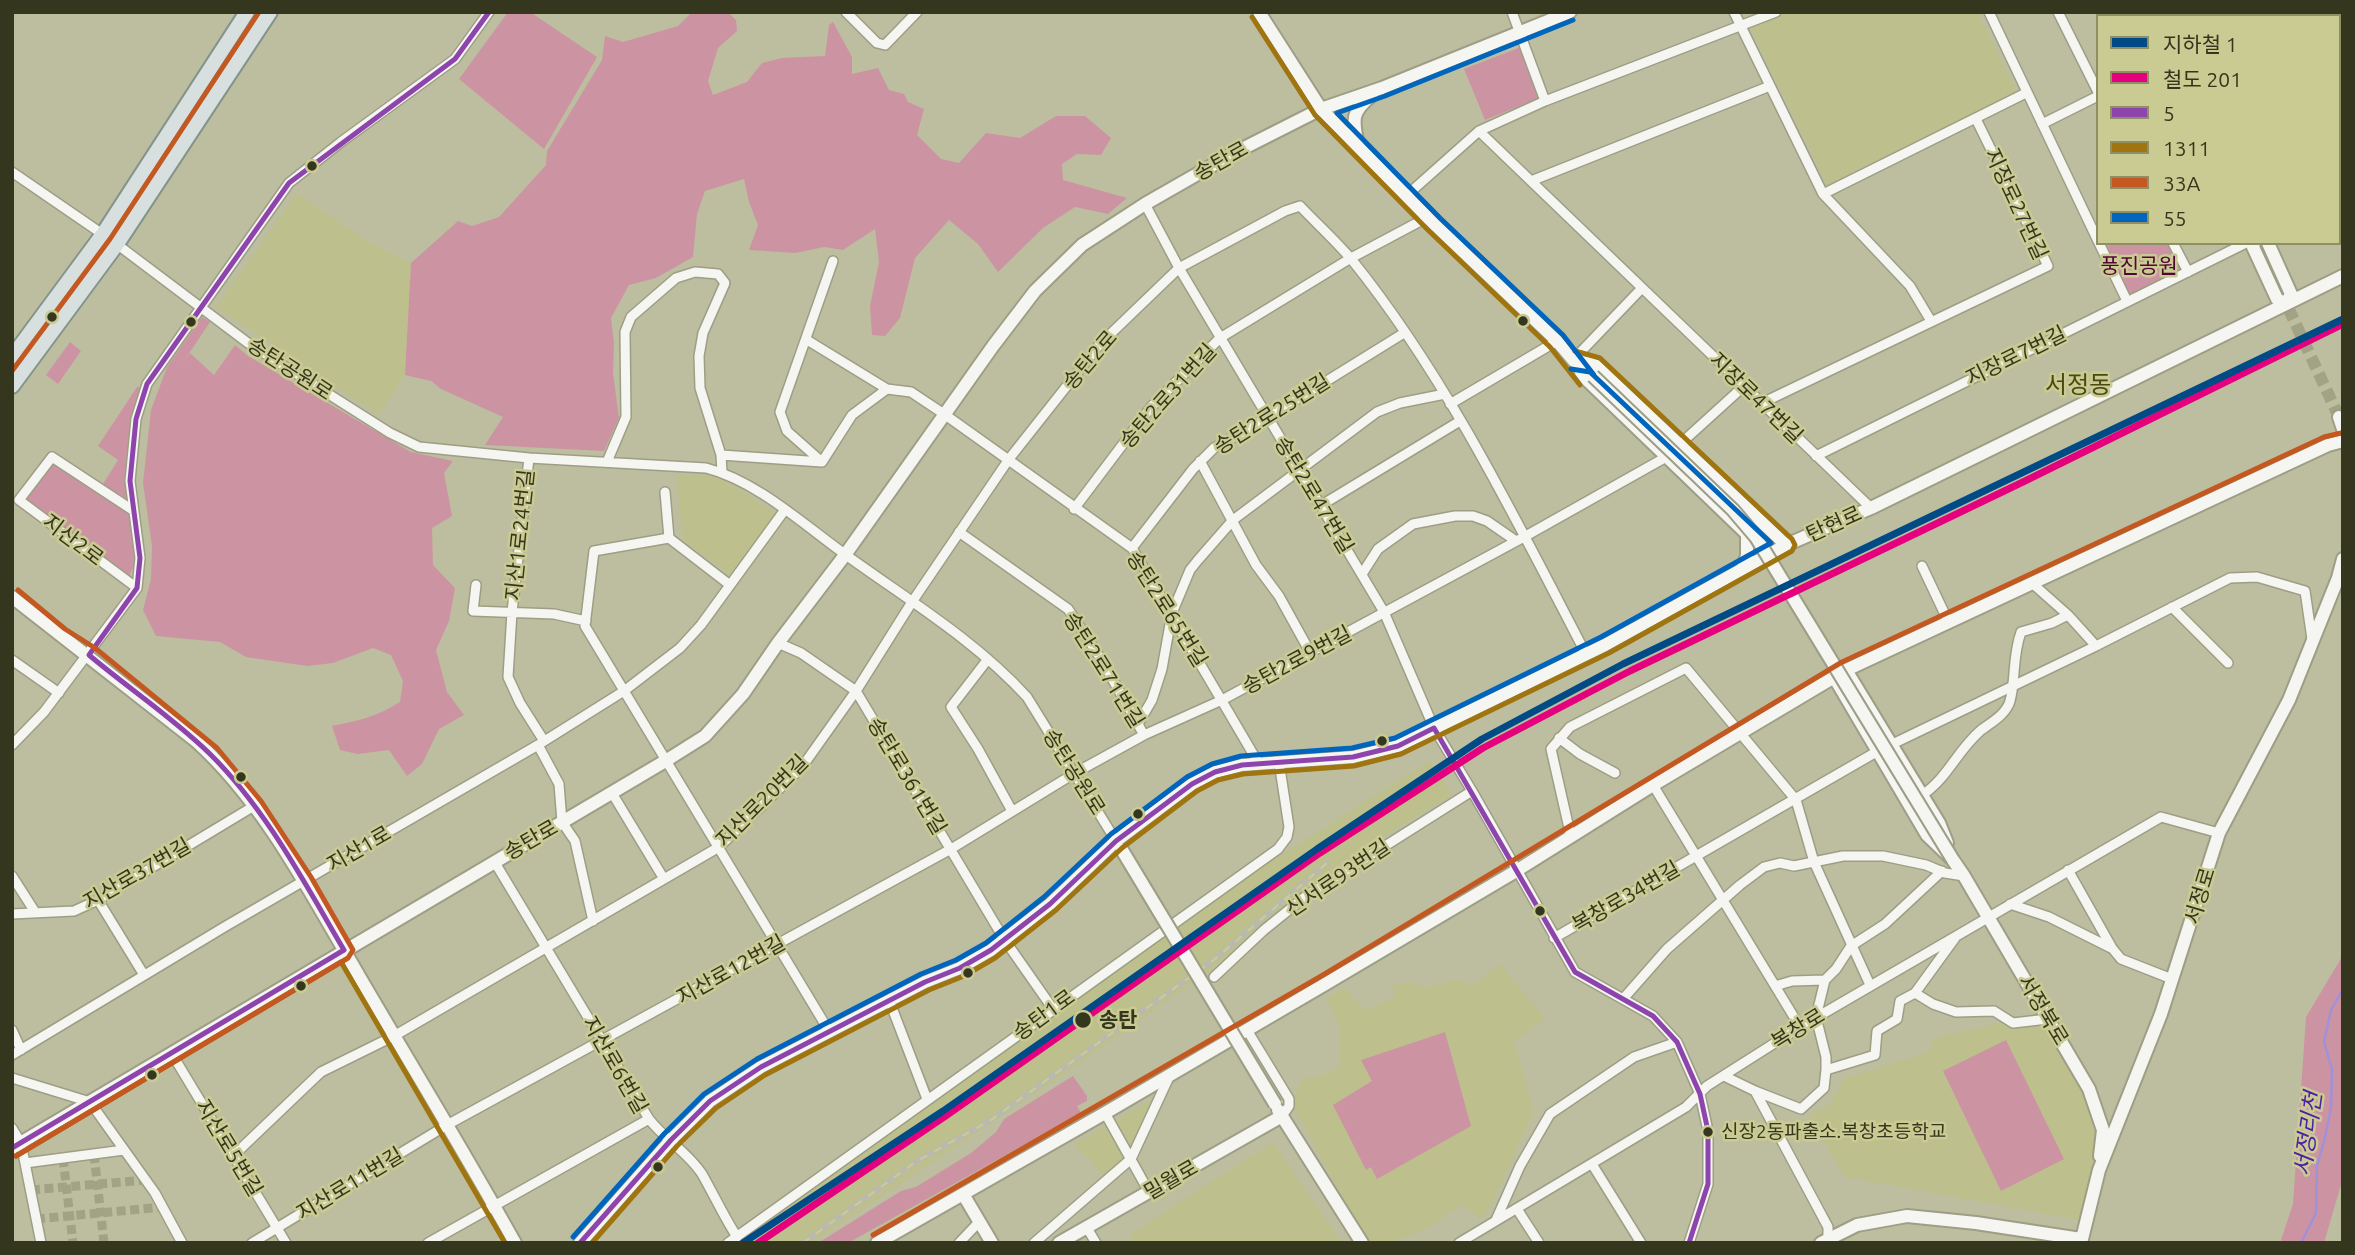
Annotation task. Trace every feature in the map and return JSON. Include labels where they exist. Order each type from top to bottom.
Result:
[{"type":"main road","points":[[12,357],[103,234],[247,12]]},
{"type":"main road","points":[[12,386],[117,244],[270,12]]},
{"type":"street","name":"지산2로","points":[[137,588],[140,558],[130,481],[136,419],[147,384],[289,184],[341,142],[455,60],[489,12]]},
{"type":"street","points":[[846,12],[877,43],[885,45],[918,12]]},
{"type":"street","points":[[1259,12],[1321,109],[1427,217],[1557,341],[1587,380],[1747,534],[1762,558]]},
{"type":"street","points":[[1512,12],[1545,101]]},
{"type":"street","name":"송탄로","points":[[17,1146],[705,736],[743,694],[1035,291],[1082,245],[1145,204],[1234,153],[1321,109],[1382,88],[1570,12]]},
{"type":"street","points":[[1734,12],[1823,194],[1910,286],[1931,321]]},
{"type":"street","points":[[1406,196],[1479,131],[1545,101],[1776,12]]},
{"type":"street","points":[[1989,12],[2096,238]]},
{"type":"street","points":[[2058,12],[2096,90]]},
{"type":"street","points":[[1531,181],[1770,86]]},
{"type":"street","points":[[1358,147],[1353,124],[1358,106],[1382,88]]},
{"type":"street","points":[[1823,194],[2026,93]]},
{"type":"street","points":[[2042,124],[2096,95]]},
{"type":"street","name":"지장로27번길","points":[[1762,403],[2048,266],[1976,119]]},
{"type":"street","name":"지장로47번길","points":[[1479,131],[1871,508]]},
{"type":"street","name":"송탄공원로","points":[[12,172],[103,234],[201,309],[303,379],[411,444],[447,451],[682,466],[722,472],[757,490],[988,659],[1027,698],[1362,1243]]},
{"type":"street","points":[[1145,204],[1179,268]]},
{"type":"street","name":"송탄2로","points":[[912,602],[1009,459],[1100,344],[1179,268],[1285,211],[1300,206],[1351,258],[1445,394],[1520,539],[1586,654]]},
{"type":"street","points":[[1351,258],[1427,217]]},
{"type":"street","points":[[2099,245],[2127,302]]},
{"type":"street","points":[[2175,245],[2188,272]]},
{"type":"street","name":"지장로7번길","points":[[1816,456],[2242,245]]},
{"type":"street","points":[[2254,245],[2277,299],[2286,304],[2291,294],[2269,245]]},
{"type":"street","name":"송탄2로31번길","points":[[1074,509],[1151,407],[1220,338],[1351,258]]},
{"type":"street","points":[[821,461],[787,431],[780,412],[833,261]]},
{"type":"street","name":"송탄2로47번길","points":[[1179,268],[1384,612],[1434,729],[1575,972],[1653,1016],[1677,1042],[1700,1094],[1708,1131],[1708,1184],[1689,1243]]},
{"type":"street","points":[[607,462],[626,417],[625,332],[631,317],[676,278],[695,272],[718,274],[725,283],[703,333],[699,356],[700,388],[721,455],[722,472]]},
{"type":"street","name":"탄현로","points":[[580,1243],[671,1140],[710,1101],[761,1067],[925,982],[960,968],[1050,904],[1192,784],[1215,772],[1259,764],[1353,757],[1398,746],[1586,654],[1786,545],[1871,508],[2343,276]]},
{"type":"street","points":[[1573,360],[1642,288]]},
{"type":"street","name":"송탄2로25번길","points":[[1132,548],[1200,461],[1214,448],[1268,418],[1404,333]]},
{"type":"street","points":[[807,340],[887,389],[911,393],[1009,459]]},
{"type":"street","points":[[1450,404],[1557,341]]},
{"type":"street","points":[[1573,360],[1733,510],[1756,537],[1953,860]]},
{"type":"street","points":[[1573,360],[1594,364],[1786,545]]},
{"type":"street","points":[[1679,445],[1744,387]]},
{"type":"street","points":[[821,461],[852,415],[887,389]]},
{"type":"street","points":[[1138,724],[1152,700],[1162,670],[1172,613],[1190,570],[1233,520],[1377,412],[1400,403],[1445,394]]},
{"type":"street","points":[[1320,506],[1460,421]]},
{"type":"street","points":[[877,1243],[1105,1113],[1516,871],[1653,785],[1846,670],[2328,445],[2343,441]]},
{"type":"street","points":[[721,455],[821,461]]},
{"type":"street","points":[[1362,574],[1378,549],[1413,524],[1455,516],[1473,516],[1520,539],[1668,456]]},
{"type":"street","name":"지산2로","points":[[134,511],[52,457],[19,500],[137,588]]},
{"type":"street","name":"지산1로24번길","points":[[529,458],[512,612],[509,677],[541,743]]},
{"type":"street","name":"송탄2로65번길","points":[[1009,459],[1074,509],[1132,548],[1259,764]]},
{"type":"street","points":[[1200,461],[1256,565],[1279,596],[1310,652]]},
{"type":"street","points":[[665,492],[670,538],[730,585]]},
{"type":"street","name":"지산1로","points":[[12,1030],[17,1052],[541,743],[624,691],[680,648],[701,625],[784,511]]},
{"type":"street","name":"송탄2로71번길","points":[[960,532],[1068,608],[1101,659],[1144,736]]},
{"type":"street","points":[[1742,569],[1747,556],[1747,534]]},
{"type":"street","points":[[670,538],[594,551],[585,623],[829,1031]]},
{"type":"street","name":"송탄2로9번길","points":[[1075,773],[1222,699],[1520,539]]},
{"type":"street","name":"서정로","points":[[2081,1241],[2099,1170],[2161,1014],[2219,833],[2289,700],[2338,578],[2343,559]]},
{"type":"street","points":[[1922,566],[1949,623]]},
{"type":"street","points":[[1698,856],[1890,744],[2096,646],[2230,578],[2257,577],[2305,591],[2312,639]]},
{"type":"street","points":[[2033,584],[2068,615],[2096,646]]},
{"type":"street","points":[[476,585],[474,611],[512,612]]},
{"type":"street","points":[[12,745],[59,693],[137,588]]},
{"type":"street","points":[[12,597],[60,636],[89,655],[211,754],[254,806],[303,881],[515,1243]]},
{"type":"street","name":"지산로20번길","points":[[233,1156],[321,1072],[394,1036],[719,847],[802,767],[856,691],[912,602]]},
{"type":"street","points":[[2172,607],[2228,663]]},
{"type":"street","name":"지산1로24번길","points":[[512,612],[554,614],[585,623]]},
{"type":"street","points":[[1922,795],[1936,786],[1965,744],[2004,712],[2010,702],[2015,649],[2021,632],[2052,624],[2068,615]]},
{"type":"street","name":"송탄로361번길","points":[[778,643],[802,653],[856,691],[1004,939]]},
{"type":"street","points":[[988,659],[951,707],[1012,811]]},
{"type":"street","points":[[12,660],[59,693]]},
{"type":"street","points":[[1571,837],[1551,749],[1570,727],[1686,667],[1796,800],[1814,862],[1870,985]]},
{"type":"street","points":[[1846,670],[1939,823],[1953,860]]},
{"type":"street","points":[[1834,677],[1927,835],[1953,860]]},
{"type":"street","points":[[1559,738],[1580,754],[1615,773]]},
{"type":"street","points":[[541,743],[559,783],[562,822],[575,841],[593,921]]},
{"type":"street","name":"송탄1로","points":[[728,1243],[1278,849],[1287,837],[1289,827],[1279,762]]},
{"type":"street","name":"지산로12번길","points":[[447,1125],[603,1042],[951,849],[1075,773]]},
{"type":"street","name":"복창로34번길","points":[[1653,785],[1800,1027]]},
{"type":"street","name":"신서로93번길","points":[[1214,977],[1264,930],[1306,896],[1470,787]]},
{"type":"street","points":[[612,793],[664,879]]},
{"type":"street","name":"지산로37번길","points":[[12,914],[74,911],[98,900],[254,806]]},
{"type":"street","name":"복창로","points":[[1459,1243],[1686,1107],[1707,1086],[1816,1017],[2161,817],[2219,833]]},
{"type":"street","name":"복창로34번길","points":[[1554,938],[1698,856]]},
{"type":"street","points":[[1623,999],[1667,949],[1763,867],[1780,863],[1794,866],[1843,856],[1883,856],[1964,876]]},
{"type":"street","name":"서정북로","points":[[1953,860],[2089,1088],[2103,1130],[2099,1170]]},
{"type":"street","name":"지산로6번길","points":[[494,861],[649,1119],[494,1205]]},
{"type":"street","points":[[2068,870],[2120,959],[2172,979]]},
{"type":"street","points":[[1724,1076],[1801,1109],[1824,1088],[1826,1057],[1816,1017],[1825,980],[1851,946],[1885,924],[1941,871]]},
{"type":"street","points":[[12,876],[35,912]]},
{"type":"street","points":[[98,900],[144,975]]},
{"type":"street","points":[[2010,904],[2049,917],[2112,948]]},
{"type":"street","points":[[1826,1070],[1875,1055],[1877,1031],[1897,1019],[1900,1001],[1915,993],[1959,933]]},
{"type":"street","points":[[1004,939],[1053,1009]]},
{"type":"street","points":[[1774,986],[1791,981],[1825,980]]},
{"type":"street","points":[[1915,993],[1933,1004],[1956,1012],[1994,1011],[2013,1023],[2048,1019]]},
{"type":"street","points":[[889,1000],[927,1099]]},
{"type":"street","points":[[1247,1030],[1289,1099],[1289,1106],[1279,1110]]},
{"type":"street","points":[[1495,1222],[1520,1166],[1550,1114],[1634,1057],[1677,1042]]},
{"type":"street","name":"지산로5번길","points":[[172,1054],[286,1243]]},
{"type":"street","points":[[1034,1243],[1131,1159],[1170,1075]]},
{"type":"street","points":[[12,1077],[90,1102],[167,1213],[182,1243]]},
{"type":"street","points":[[1755,1091],[1828,1227],[1826,1242]]},
{"type":"street","name":"밀월로","points":[[1059,1243],[1149,1192],[1279,1110]]},
{"type":"street","points":[[1105,1113],[1149,1192]]},
{"type":"street","points":[[649,1119],[661,1135],[671,1140],[701,1173],[721,1213],[737,1237]]},
{"type":"street","name":"지산로11번길","points":[[252,1243],[447,1125]]},
{"type":"street","points":[[12,1128],[25,1163],[41,1243]]},
{"type":"street","points":[[25,1163],[124,1150]]},
{"type":"street","points":[[1592,1164],[1641,1243]]},
{"type":"street","points":[[963,1194],[992,1243]]},
{"type":"street","points":[[428,1243],[494,1205]]},
{"type":"street","points":[[1517,1209],[1539,1243]]},
{"type":"street","points":[[1826,1242],[1857,1225],[1907,1216],[1976,1223],[2081,1241]]},
{"type":"street","points":[[959,1243],[979,1222]]},
{"type":"street","points":[[1087,1228],[1096,1243]]},
{"type":"shaded area","points":[[1787,12],[1977,12],[2017,91],[1927,140],[1828,187],[1750,27]]},
{"type":"shaded area","points":[[297,193],[364,239],[411,263],[405,375],[379,415],[216,307]]},
{"type":"shaded area","points":[[704,475],[725,480],[777,514],[731,575],[683,540],[676,476]]},
{"type":"shaded area","points":[[1429,761],[1453,794],[1333,867],[1224,960],[1069,1071],[812,1243],[733,1243],[859,1157],[1043,1020],[1250,875]]},
{"type":"shaded area","points":[[1500,964],[1545,1018],[1514,1042],[1534,1111],[1489,1210],[1480,1218],[1461,1205],[1428,1228],[1390,1243],[1371,1243],[1339,1191],[1291,1102],[1303,1079],[1324,1075],[1340,1067],[1339,1024],[1326,999],[1345,987],[1364,1010],[1395,998],[1392,985],[1411,982],[1424,988],[1458,979],[1473,985]]},
{"type":"shaded area","points":[[2046,1018],[2091,1099],[2096,1121],[2097,1146],[2080,1220],[1845,1177],[1808,1117],[1832,1102],[1844,1078],[1929,1052],[1933,1038],[2013,1020]]},
{"type":"shaded area","points":[[1155,1098],[1131,1149],[1115,1121]]},
{"type":"shaded area","points":[[1107,1125],[1126,1157],[1105,1177],[1074,1145]]},
{"type":"shaded area","points":[[1273,1142],[1342,1243],[1135,1243],[1129,1235]]},
{"type":"green space","points":[[508,12],[530,12],[597,57],[544,149],[459,79]]},
{"type":"green space","points":[[692,12],[728,12],[736,20],[737,31],[718,48],[708,81],[713,95],[747,82],[762,63],[782,58],[825,56],[829,25],[833,22],[852,57],[852,74],[878,68],[889,90],[904,94],[908,102],[924,109],[917,135],[941,159],[959,163],[986,133],[1020,138],[1056,116],[1085,116],[1111,138],[1101,155],[1077,154],[1062,164],[1063,180],[1127,198],[1108,214],[1075,207],[1043,228],[998,272],[978,244],[949,220],[915,258],[900,318],[885,336],[872,335],[870,306],[879,262],[875,229],[843,250],[824,247],[795,253],[749,250],[758,225],[744,179],[705,191],[697,214],[693,257],[656,278],[629,285],[611,318],[613,373],[619,418],[604,451],[485,445],[503,417],[441,389],[431,381],[405,375],[411,263],[458,221],[472,226],[499,217],[546,165],[547,151],[602,60],[605,36],[623,42],[678,26]]},
{"type":"green space","points":[[1521,47],[1539,98],[1485,120],[1464,69]]},
{"type":"green space","name":"풍진공원","points":[[2168,245],[2181,270],[2128,296],[2105,247]]},
{"type":"green space","points":[[202,317],[210,322],[182,364],[190,353],[214,375],[235,345],[248,356],[411,452],[453,461],[444,473],[452,516],[432,528],[433,565],[455,588],[449,621],[436,650],[447,692],[464,715],[439,729],[422,764],[407,776],[389,750],[358,754],[340,750],[332,726],[368,717],[400,702],[403,681],[391,655],[373,648],[333,663],[307,666],[246,657],[220,642],[156,636],[143,610],[151,579],[152,546],[143,483],[151,410],[167,367]]},
{"type":"green space","points":[[70,342],[81,351],[58,384],[46,375]]},
{"type":"green space","points":[[137,387],[143,390],[133,428],[133,503],[103,484],[118,460],[98,446]]},
{"type":"green space","points":[[54,461],[133,516],[136,562],[129,576],[25,500]]},
{"type":"green space","points":[[2343,955],[2343,1178],[2324,1243],[2280,1243],[2293,1204],[2306,1017]]},
{"type":"green space","points":[[1445,1032],[1471,1126],[1377,1179],[1371,1167],[1366,1170],[1333,1105],[1372,1081],[1361,1060]]},
{"type":"green space","points":[[2006,1040],[2064,1159],[2001,1191],[1943,1071]]},
{"type":"green space","points":[[1073,1076],[1087,1096],[1087,1101],[1077,1106],[1081,1113],[848,1243],[818,1243],[901,1191],[916,1187],[971,1153],[996,1132],[1004,1119]]},
{"type":"waterway","name":"서정리천","points":[[2301,1243],[2316,1213],[2317,1165],[2331,1108],[2332,1069],[2324,1042],[2331,1010],[2343,989]]},
{"type":"tunnel","points":[[2259,245],[2339,417]]},
{"type":"tunnel","points":[[94,1154],[104,1243]]},
{"type":"tunnel","points":[[63,1158],[73,1243]]},
{"type":"tunnel","points":[[31,1190],[145,1180]]},
{"type":"tunnel","points":[[36,1219],[163,1207]]},
{"type":"railway","points":[[803,1243],[917,1161],[991,1120],[1215,959],[1327,863]]},
{"type":"metro line","name":"1","points":[[743,1243],[943,1111],[1317,849],[1482,739],[1623,664],[2343,319]]},
{"type":"rail line","name":"201","points":[[758,1243],[947,1115],[1320,853],[1483,748],[1630,671],[2343,324]]},
{"type":"transit line","name":"33A","points":[[12,371],[110,239],[259,12]]},
{"type":"transit line","name":"5","points":[[12,1148],[344,950],[283,847],[230,775],[180,727],[89,655],[137,588],[140,558],[130,481],[136,419],[147,384],[289,183],[455,59],[489,12]]},
{"type":"transit line","name":"1311","points":[[1252,17],[1315,115],[1428,230],[1550,347],[1580,385]]},
{"type":"transit line","name":"55","points":[[1573,20],[1337,113],[1440,218],[1563,335],[1594,375]]},
{"type":"transit line","name":"1311","points":[[592,1243],[677,1146],[716,1108],[765,1075],[995,958],[1056,910],[1122,848],[1197,791],[1218,780],[1243,774],[1354,766],[1401,754],[1609,653],[1792,551],[1795,545],[1792,539],[1600,358],[1575,351]]},
{"type":"transit line","name":"55","points":[[573,1237],[664,1134],[704,1094],[757,1059],[986,943],[1044,897],[1111,834],[1187,777],[1212,764],[1241,756],[1352,748],[1395,738],[1601,637],[1771,543],[1590,372],[1571,369]]},
{"type":"transit line","name":"33A","points":[[873,1235],[1323,975],[1842,662],[2324,437],[2341,433]]},
{"type":"transit line","name":"33A","points":[[16,1156],[348,958],[353,950],[311,877],[261,801],[217,748],[95,648],[65,629],[18,590]]},
{"type":"transit line","name":"5","points":[[580,1243],[671,1140],[710,1101],[761,1067],[991,950],[1050,904],[1116,841],[1192,784],[1215,772],[1242,765],[1353,757],[1398,746],[1434,728],[1575,972],[1653,1016],[1677,1042],[1700,1094],[1708,1131],[1708,1184],[1689,1243]]},
{"type":"transit line","name":"1311","points":[[16,1156],[341,962],[505,1243]]},
{"type":"place","name":"송탄","points":[[1083,1020]]},
{"type":"place","name":"신장2동파출소.복창초등학교","points":[[1708,1132]]},
{"type":"district","name":"서정동","points":[[2078,385]]}]
